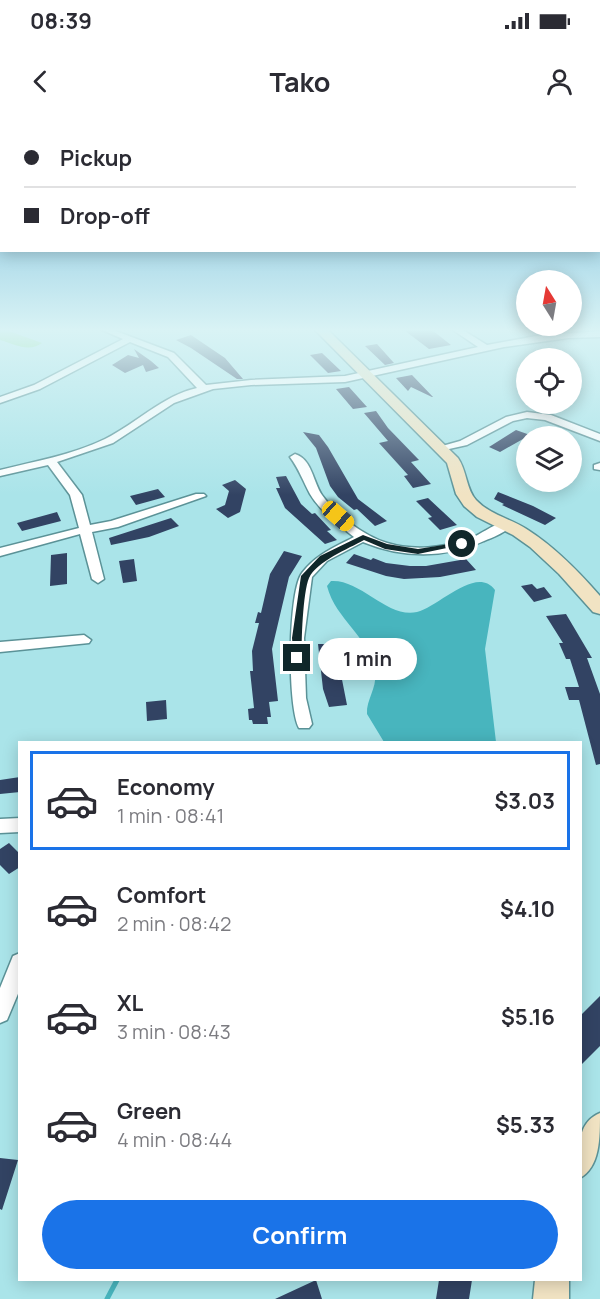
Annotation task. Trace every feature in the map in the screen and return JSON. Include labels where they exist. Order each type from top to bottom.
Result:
[{"type":"street","points":[[0,400],[41,385]]},
{"type":"street","points":[[200,385],[204,389]]},
{"type":"street","points":[[0,473],[109,441],[164,404],[204,389],[232,385]]},
{"type":"street","points":[[378,385],[457,467],[468,501],[480,512],[539,546],[600,608]]},
{"type":"street","points":[[440,448],[463,443],[522,415],[547,417],[600,438]]},
{"type":"street","points":[[295,457],[302,464],[321,501],[363,537],[400,550],[433,551],[488,536],[506,525]]},
{"type":"street","points":[[50,460],[76,495],[98,579]]},
{"type":"street","points":[[0,552],[114,524],[200,496]]},
{"type":"street","points":[[304,724],[299,698],[297,638],[306,576],[323,558],[363,537]]},
{"type":"street","points":[[0,647],[84,640]]},
{"type":"street","points":[[0,826],[18,825]]},
{"type":"street","points":[[0,1013],[18,967]]},
{"type":"street","points":[[582,1159],[600,1129]]},
{"type":"street","points":[[551,1299],[552,1281]]},
{"type":"water","points":[[331,581],[342,582],[385,605],[406,613],[426,609],[457,590],[478,582],[487,584],[495,590],[485,649],[496,741],[383,741],[367,714],[375,679],[372,660],[360,638],[337,609],[327,586]]},
{"type":"building","points":[[402,385],[422,385],[433,397],[411,387],[408,391]]},
{"type":"building","points":[[349,387],[367,407],[353,409],[336,389]]},
{"type":"building","points":[[376,411],[388,428],[419,460],[411,462],[431,484],[413,488],[404,476],[408,475],[379,443],[388,441],[364,413]]},
{"type":"building","points":[[516,430],[516,443],[500,452],[489,447]]},
{"type":"building","points":[[303,432],[319,435],[358,499],[387,521],[375,526],[357,509],[354,510],[338,497],[330,486],[316,448]]},
{"type":"building","points":[[286,476],[301,504],[312,514],[315,513],[331,530],[327,531],[337,540],[325,544],[285,508],[276,488],[280,488],[276,477]]},
{"type":"building","points":[[235,480],[246,489],[240,512],[228,518],[216,509],[225,505],[229,491],[222,485]]},
{"type":"building","points":[[158,489],[165,497],[136,505],[130,496]]},
{"type":"building","points":[[498,492],[556,518],[545,525],[502,505],[504,504],[494,499]]},
{"type":"building","points":[[428,498],[457,525],[440,530],[428,518],[432,517],[416,501]]},
{"type":"building","points":[[57,512],[61,521],[22,531],[17,523]]},
{"type":"building","points":[[171,518],[179,526],[149,537],[111,545],[109,538]]},
{"type":"building","points":[[284,551],[302,556],[289,577],[272,649],[278,701],[269,702],[271,717],[267,717],[268,724],[253,724],[252,720],[249,720],[248,709],[254,708],[250,671],[253,671],[252,651],[259,623],[255,623],[258,612],[261,613],[270,574]]},
{"type":"building","points":[[67,553],[67,584],[50,586],[51,555]]},
{"type":"building","points":[[354,554],[371,560],[373,558],[386,563],[410,566],[426,566],[466,559],[476,570],[440,577],[404,579],[386,576],[346,563]]},
{"type":"building","points":[[134,559],[137,581],[123,583],[119,561]]},
{"type":"building","points":[[532,584],[537,589],[544,587],[552,597],[534,602],[521,586]]},
{"type":"building","points":[[566,614],[592,658],[587,658],[600,694],[600,764],[596,765],[579,700],[569,700],[565,687],[579,687],[570,659],[566,659],[559,643],[563,643],[546,616]]},
{"type":"building","points":[[318,644],[335,644],[347,705],[329,707],[323,689]]},
{"type":"building","points":[[166,700],[167,719],[147,721],[146,702]]},
{"type":"building","points":[[18,777],[18,792],[0,794],[0,780]]},
{"type":"building","points":[[9,843],[18,852],[18,868],[9,874],[0,865],[0,849]]},
{"type":"building","points":[[600,996],[600,1046],[582,1064],[582,1014]]},
{"type":"building","points":[[0,1158],[18,1160],[2,1210],[0,1209]]},
{"type":"building","points":[[316,1281],[322,1299],[275,1299]]},
{"type":"building","points":[[439,1281],[472,1281],[469,1299],[436,1299]]},
{"type":"waterway","points":[[107,1299],[116,1281]]},
{"type":"route","points":[[297,658],[297,638],[306,576],[323,558],[363,537],[400,550],[433,551],[462,544]]}]
